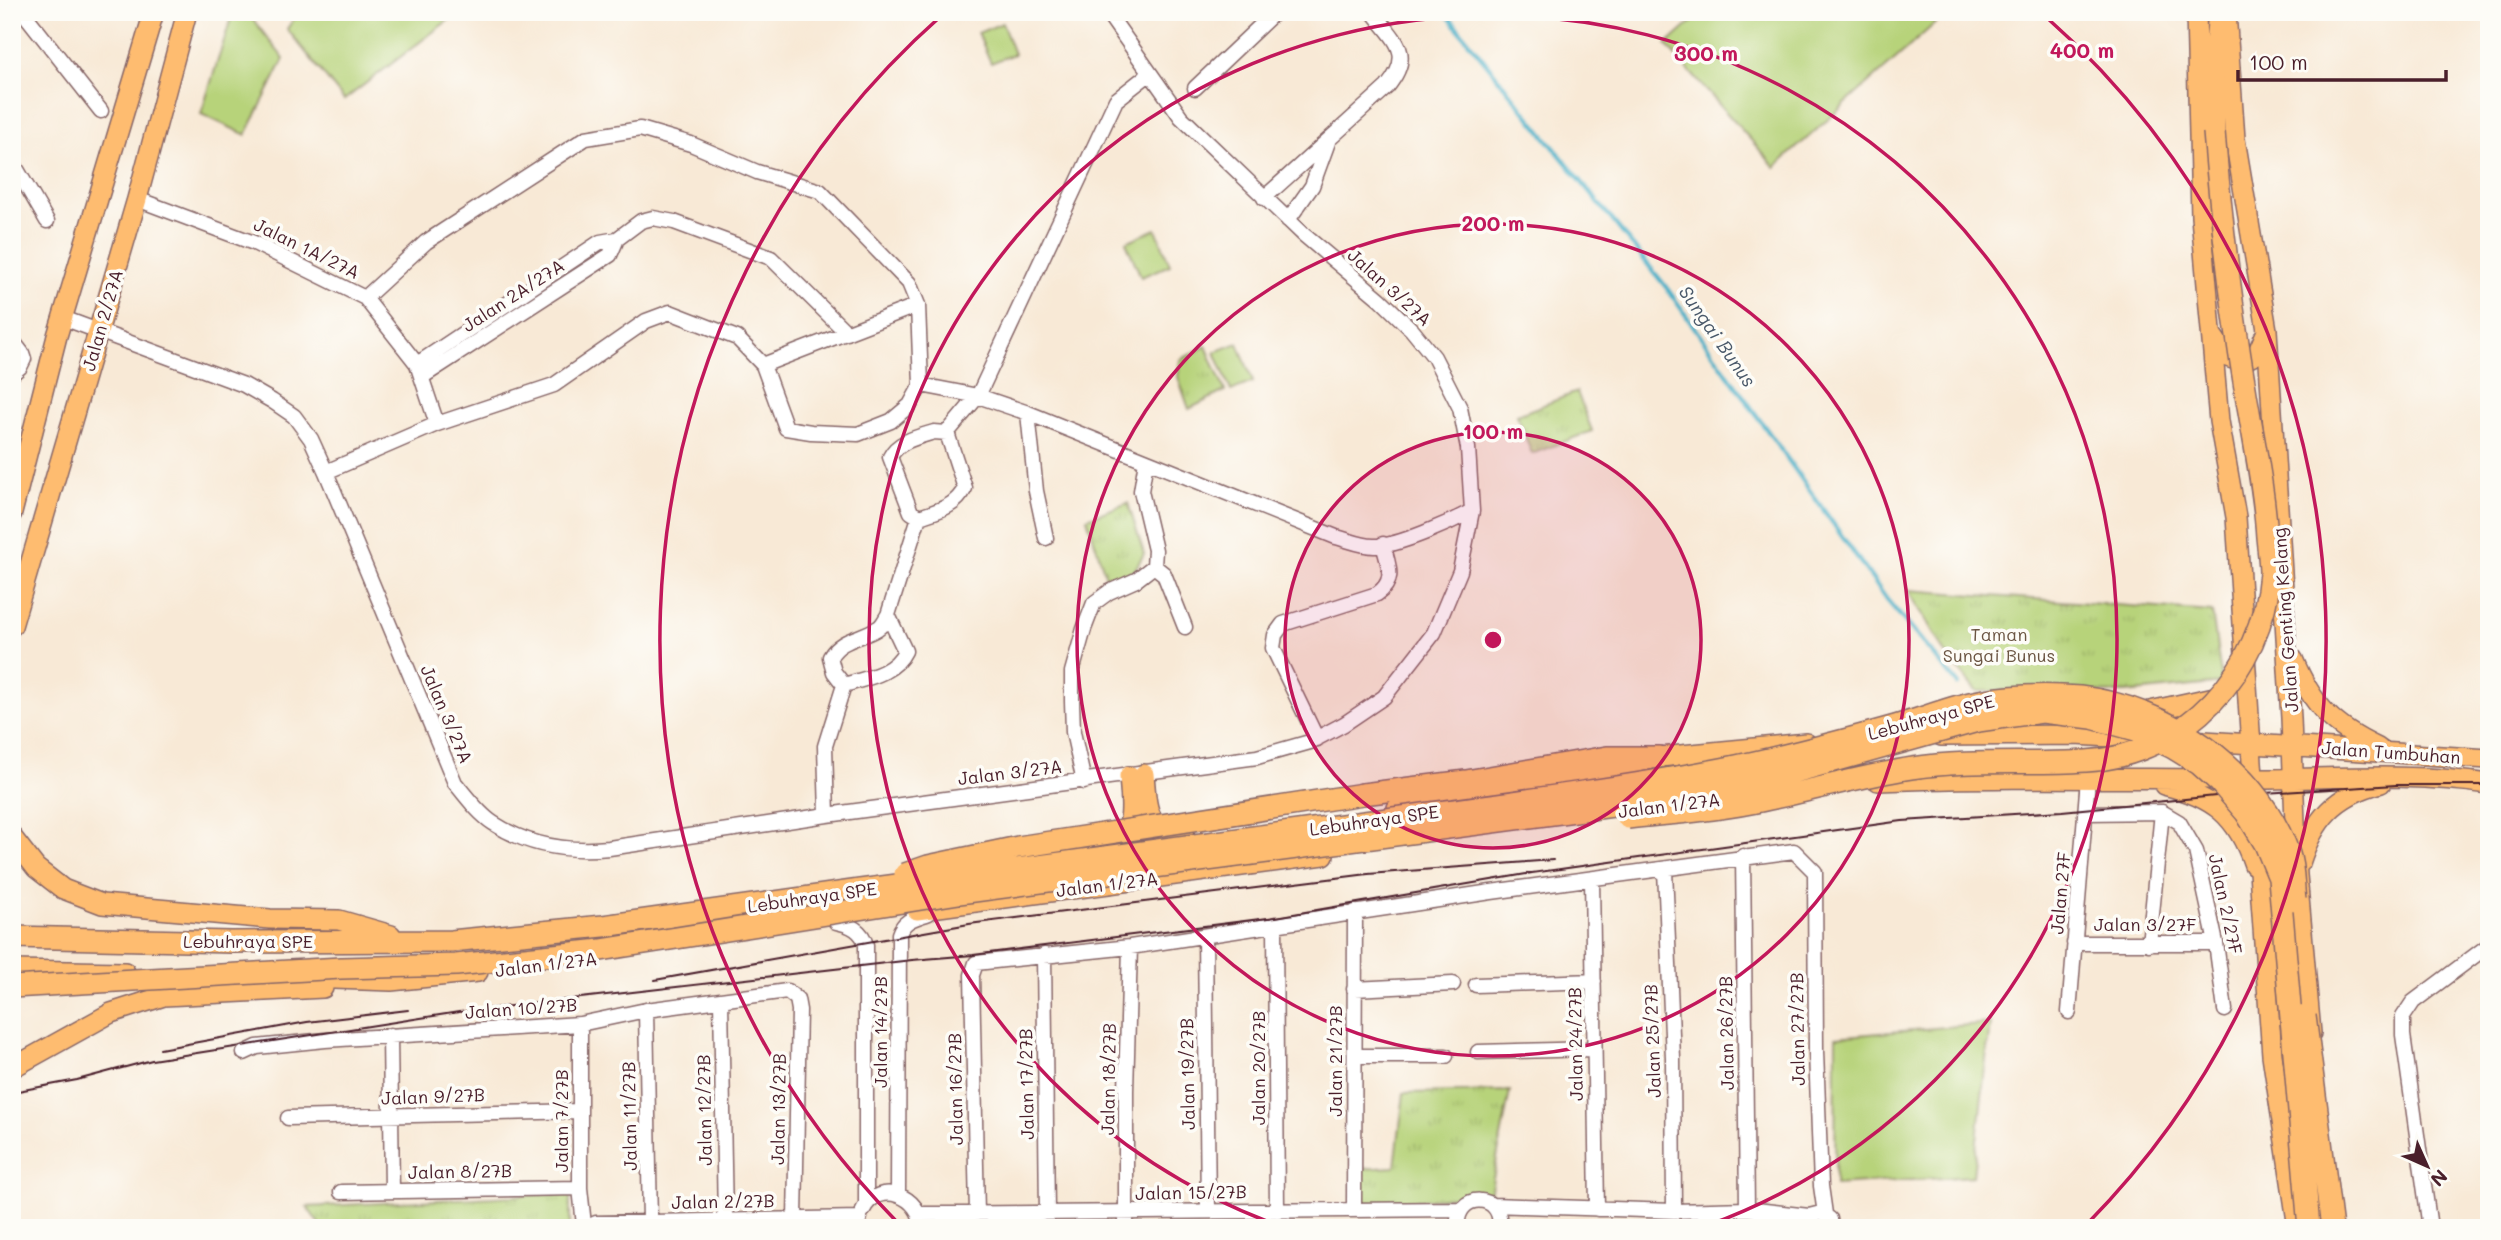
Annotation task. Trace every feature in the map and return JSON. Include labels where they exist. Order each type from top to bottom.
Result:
[{"type":"highway","points":[[1470,826],[1586,822],[1724,807],[1763,801],[1856,777],[1916,767],[2107,758],[2134,753],[2174,734],[2214,703],[2244,663],[2263,616],[2270,571],[2265,511],[2223,241],[2214,132],[2213,77],[2219,12]]},
{"type":"highway","name":"Lebuhraya SPE","points":[[12,935],[231,942],[451,942],[603,926],[1589,791],[1782,756],[1972,702],[2011,697],[2080,697],[2134,710],[2176,727],[2206,747],[2236,773],[2270,813],[2290,857],[2303,998],[2332,1228]]},
{"type":"highway","name":"Lebuhraya SPE","points":[[12,986],[341,968],[456,965],[601,950],[959,893],[1651,801],[1777,777],[1978,721],[2042,712],[2092,718],[2149,736],[2199,764],[2246,813],[2265,844],[2279,878],[2309,1228]]},
{"type":"highway","points":[[860,890],[928,866],[1018,847],[1607,757],[1660,757]]},
{"type":"main road","points":[[12,513],[45,388],[67,320],[154,12]]},
{"type":"main road","name":"Jalan 2/27A","points":[[12,626],[137,199],[187,12]]},
{"type":"main road","points":[[2196,12],[2199,182],[2211,335],[2219,421],[2236,516],[2272,1055],[2298,1228]]},
{"type":"main road","name":"Jalan Genting Kelang","points":[[2226,12],[2235,139],[2267,330],[2287,645],[2297,874],[2322,1128],[2340,1228]]},
{"type":"main road","points":[[2211,335],[2224,354],[2241,362],[2250,360],[2256,354],[2267,330]]},
{"type":"main road","points":[[2287,645],[2309,693],[2326,715],[2353,735],[2393,753]]},
{"type":"main road","points":[[2075,735],[2098,725],[2147,711],[2198,702],[2229,693],[2246,674]]},
{"type":"main road","name":"Jalan 1/27A","points":[[12,935],[477,933],[1370,813],[1599,772],[1660,757],[1830,741],[1931,736],[2075,735],[2292,745]]},
{"type":"main road","points":[[2199,741],[2214,750],[2218,761],[2215,769],[2202,779]]},
{"type":"main road","name":"Jalan Tumbuhan","points":[[2292,745],[2489,759]]},
{"type":"main road","points":[[1137,775],[1152,819],[1166,832],[1185,836]]},
{"type":"main road","points":[[1108,848],[1126,834],[1130,825],[1137,775]]},
{"type":"main road","points":[[2297,874],[2315,828],[2334,805],[2364,788],[2402,777]]},
{"type":"main road","name":"Jalan Tumbuhan","points":[[2294,778],[2402,777],[2489,784]]},
{"type":"main road","name":"Jalan 1/27A","points":[[12,971],[391,981],[578,960],[1620,811],[1860,782],[1954,778],[2294,778]]},
{"type":"main road","points":[[2129,778],[2185,790],[2209,800],[2239,834],[2259,879]]},
{"type":"main road","points":[[12,837],[36,868],[63,889],[102,904],[270,919],[339,920],[391,935]]},
{"type":"main road","points":[[12,1068],[111,1013],[164,996],[324,988],[391,981]]},
{"type":"street","points":[[23,12],[102,111]]},
{"type":"street","name":"Jalan 3/27A","points":[[67,320],[244,385],[294,416],[312,439],[455,783],[493,822],[517,835],[548,846],[579,851],[1257,757],[1317,739],[1384,697],[1434,633],[1460,570],[1472,511],[1471,472],[1460,408],[1434,357],[1412,330],[1380,299],[1287,220],[1181,117],[1107,12]]},
{"type":"street","points":[[1195,88],[1275,12]]},
{"type":"street","points":[[1264,198],[1387,87],[1399,72],[1402,56],[1396,43],[1373,12]]},
{"type":"street","points":[[947,433],[978,396],[1116,100],[1149,74]]},
{"type":"street","points":[[326,472],[437,424],[554,385],[646,321],[670,312],[737,338],[763,365],[786,428],[811,432],[859,433],[891,421],[910,405],[921,385],[918,305],[909,283],[820,191],[757,172],[691,144],[640,129],[586,138],[426,242],[365,298]]},
{"type":"street","points":[[1287,220],[1312,186],[1329,137]]},
{"type":"street","points":[[12,161],[47,220]]},
{"type":"street","name":"Jalan 1A/27A","points":[[137,199],[254,243],[365,298],[419,370],[437,424]]},
{"type":"street","name":"Jalan 2A/27A","points":[[419,370],[610,254],[617,239],[640,220],[653,218],[674,222],[771,258],[847,333]]},
{"type":"street","points":[[763,365],[918,305]]},
{"type":"street","points":[[12,340],[24,359],[12,374]]},
{"type":"street","points":[[921,385],[978,396],[1028,412],[1336,537],[1374,547],[1451,522],[1472,511]]},
{"type":"street","points":[[1028,412],[1036,491],[1046,538]]},
{"type":"street","points":[[919,517],[911,512],[890,457],[894,450],[906,442],[934,432],[947,433]]},
{"type":"street","points":[[919,517],[947,507],[960,498],[965,488],[947,433]]},
{"type":"street","points":[[1084,782],[1073,732],[1072,672],[1094,603],[1109,592],[1136,580],[1154,566],[1155,550],[1141,491],[1146,461]]},
{"type":"street","points":[[844,685],[834,672],[830,657],[835,649],[880,627],[888,615],[919,517]]},
{"type":"street","points":[[1317,739],[1273,648],[1275,635],[1283,624],[1377,594],[1387,587],[1390,575],[1383,544]]},
{"type":"street","points":[[1154,566],[1164,574],[1185,627]]},
{"type":"street","points":[[844,685],[888,670],[900,662],[905,652],[888,615]]},
{"type":"street","points":[[827,815],[825,746],[844,685]]},
{"type":"street","name":"Jalan 27F","points":[[2069,1012],[2088,778]]},
{"type":"street","points":[[2086,813],[2162,812],[2149,944]]},
{"type":"street","name":"Jalan 2/27F","points":[[2162,812],[2179,822],[2196,851],[2216,943],[2225,1010]]},
{"type":"street","name":"Jalan 27/27B","points":[[1743,856],[1794,851],[1815,872],[1816,1051],[1821,1186],[1814,1218],[1830,1219],[1831,1228]]},
{"type":"street","points":[[1044,955],[1130,947],[1355,912],[1665,870],[1743,856]]},
{"type":"street","name":"Jalan 26/27B","points":[[1743,856],[1747,1209]]},
{"type":"street","name":"Jalan 25/27B","points":[[1665,870],[1673,1058],[1674,1211]]},
{"type":"street","name":"Jalan 24/27B","points":[[1592,879],[1597,1209]]},
{"type":"street","name":"Jalan 14/27B","points":[[898,1194],[899,934],[908,920],[953,905]]},
{"type":"street","name":"Jalan 21/27B","points":[[1354,1210],[1355,912]]},
{"type":"street","name":"Jalan 14/27B","points":[[836,922],[856,929],[866,946],[862,1217]]},
{"type":"street","name":"Jalan 20/27B","points":[[1275,924],[1277,1210]]},
{"type":"street","name":"Jalan 19/27B","points":[[1205,936],[1208,1211]]},
{"type":"street","name":"Jalan 3/27F","points":[[2074,943],[2216,943]]},
{"type":"street","points":[[2430,1228],[2402,1026],[2403,1017],[2413,1002],[2489,945]]},
{"type":"street","name":"Jalan 18/27B","points":[[1126,1228],[1130,947]]},
{"type":"street","name":"Jalan 16/27B","points":[[977,1214],[972,975],[976,963],[1044,955]]},
{"type":"street","name":"Jalan 17/27B","points":[[1044,955],[1046,1213]]},
{"type":"street","points":[[1476,985],[1594,981]]},
{"type":"street","points":[[1354,989],[1453,984]]},
{"type":"street","name":"Jalan 10/27B","points":[[244,1053],[257,1047],[390,1035],[580,1024],[646,1010],[787,991],[797,999]]},
{"type":"street","name":"Jalan 13/27B","points":[[795,1219],[797,999]]},
{"type":"street","name":"Jalan 12/27B","points":[[721,1000],[725,1220]]},
{"type":"street","name":"Jalan 11/27B","points":[[646,1010],[650,1222]]},
{"type":"street","name":"Jalan 7/27B","points":[[580,1024],[582,1225]]},
{"type":"street","points":[[390,1035],[392,1191]]},
{"type":"street","points":[[1478,1052],[1594,1049]]},
{"type":"street","points":[[1355,1056],[1446,1056]]},
{"type":"street","name":"Jalan 9/27B","points":[[288,1118],[580,1111]]},
{"type":"street","name":"Jalan 8/27B","points":[[341,1192],[580,1188]]},
{"type":"street","points":[[898,1194],[915,1205],[921,1221]]},
{"type":"street","name":"Jalan 2/27B","points":[[582,1225],[862,1217],[880,1195],[898,1194]]},
{"type":"street","name":"Jalan 15/27B","points":[[921,1221],[977,1214],[1462,1209],[1479,1200],[1492,1205]]},
{"type":"street","points":[[1492,1205],[1674,1211],[1747,1209],[1814,1218]]},
{"type":"street","points":[[1492,1205],[1500,1217],[1499,1228]]},
{"type":"street","points":[[1458,1228],[1457,1220],[1462,1209]]},
{"type":"green space","points":[[233,12],[247,12],[284,59],[246,135],[201,114]]},
{"type":"green space","points":[[298,12],[459,12],[344,100],[287,29]]},
{"type":"green space","points":[[1703,12],[1934,12],[1940,19],[1775,167],[1666,45]]},
{"type":"green space","points":[[1002,23],[1014,54],[991,63],[978,33]]},
{"type":"green space","points":[[1156,229],[1170,265],[1141,277],[1126,242]]},
{"type":"green space","points":[[1238,343],[1253,382],[1231,391],[1215,352]]},
{"type":"green space","points":[[1206,346],[1225,391],[1189,409],[1178,377],[1180,360]]},
{"type":"green space","points":[[1577,392],[1592,431],[1532,454],[1517,415]]},
{"type":"green space","points":[[1128,503],[1144,554],[1134,571],[1107,580],[1087,518]]},
{"type":"green space","name":"Taman Sungai Bunus","points":[[1908,590],[2212,612],[2222,683],[2125,693],[1976,691],[1946,654]]},
{"type":"green space","points":[[1990,1023],[1973,1176],[1835,1185],[1836,1037]]},
{"type":"green space","points":[[1510,1091],[1490,1194],[1357,1205],[1358,1169],[1395,1167],[1404,1093]]},
{"type":"green space","points":[[570,1193],[570,1228],[322,1228],[307,1207]]},
{"type":"waterway","name":"Sungai Bunus","points":[[1445,12],[1666,287],[1887,600],[1958,684]]},
{"type":"tram line","points":[[18,1091],[77,1080],[152,1060],[459,1012],[973,955],[1276,917],[1532,873],[1902,821],[2062,811],[2216,796],[2396,785],[2489,785]]},
{"type":"tram line","points":[[655,980],[969,924],[1368,874],[1553,860]]},
{"type":"tram line","points":[[160,1049],[307,1022],[408,1010]]}]
